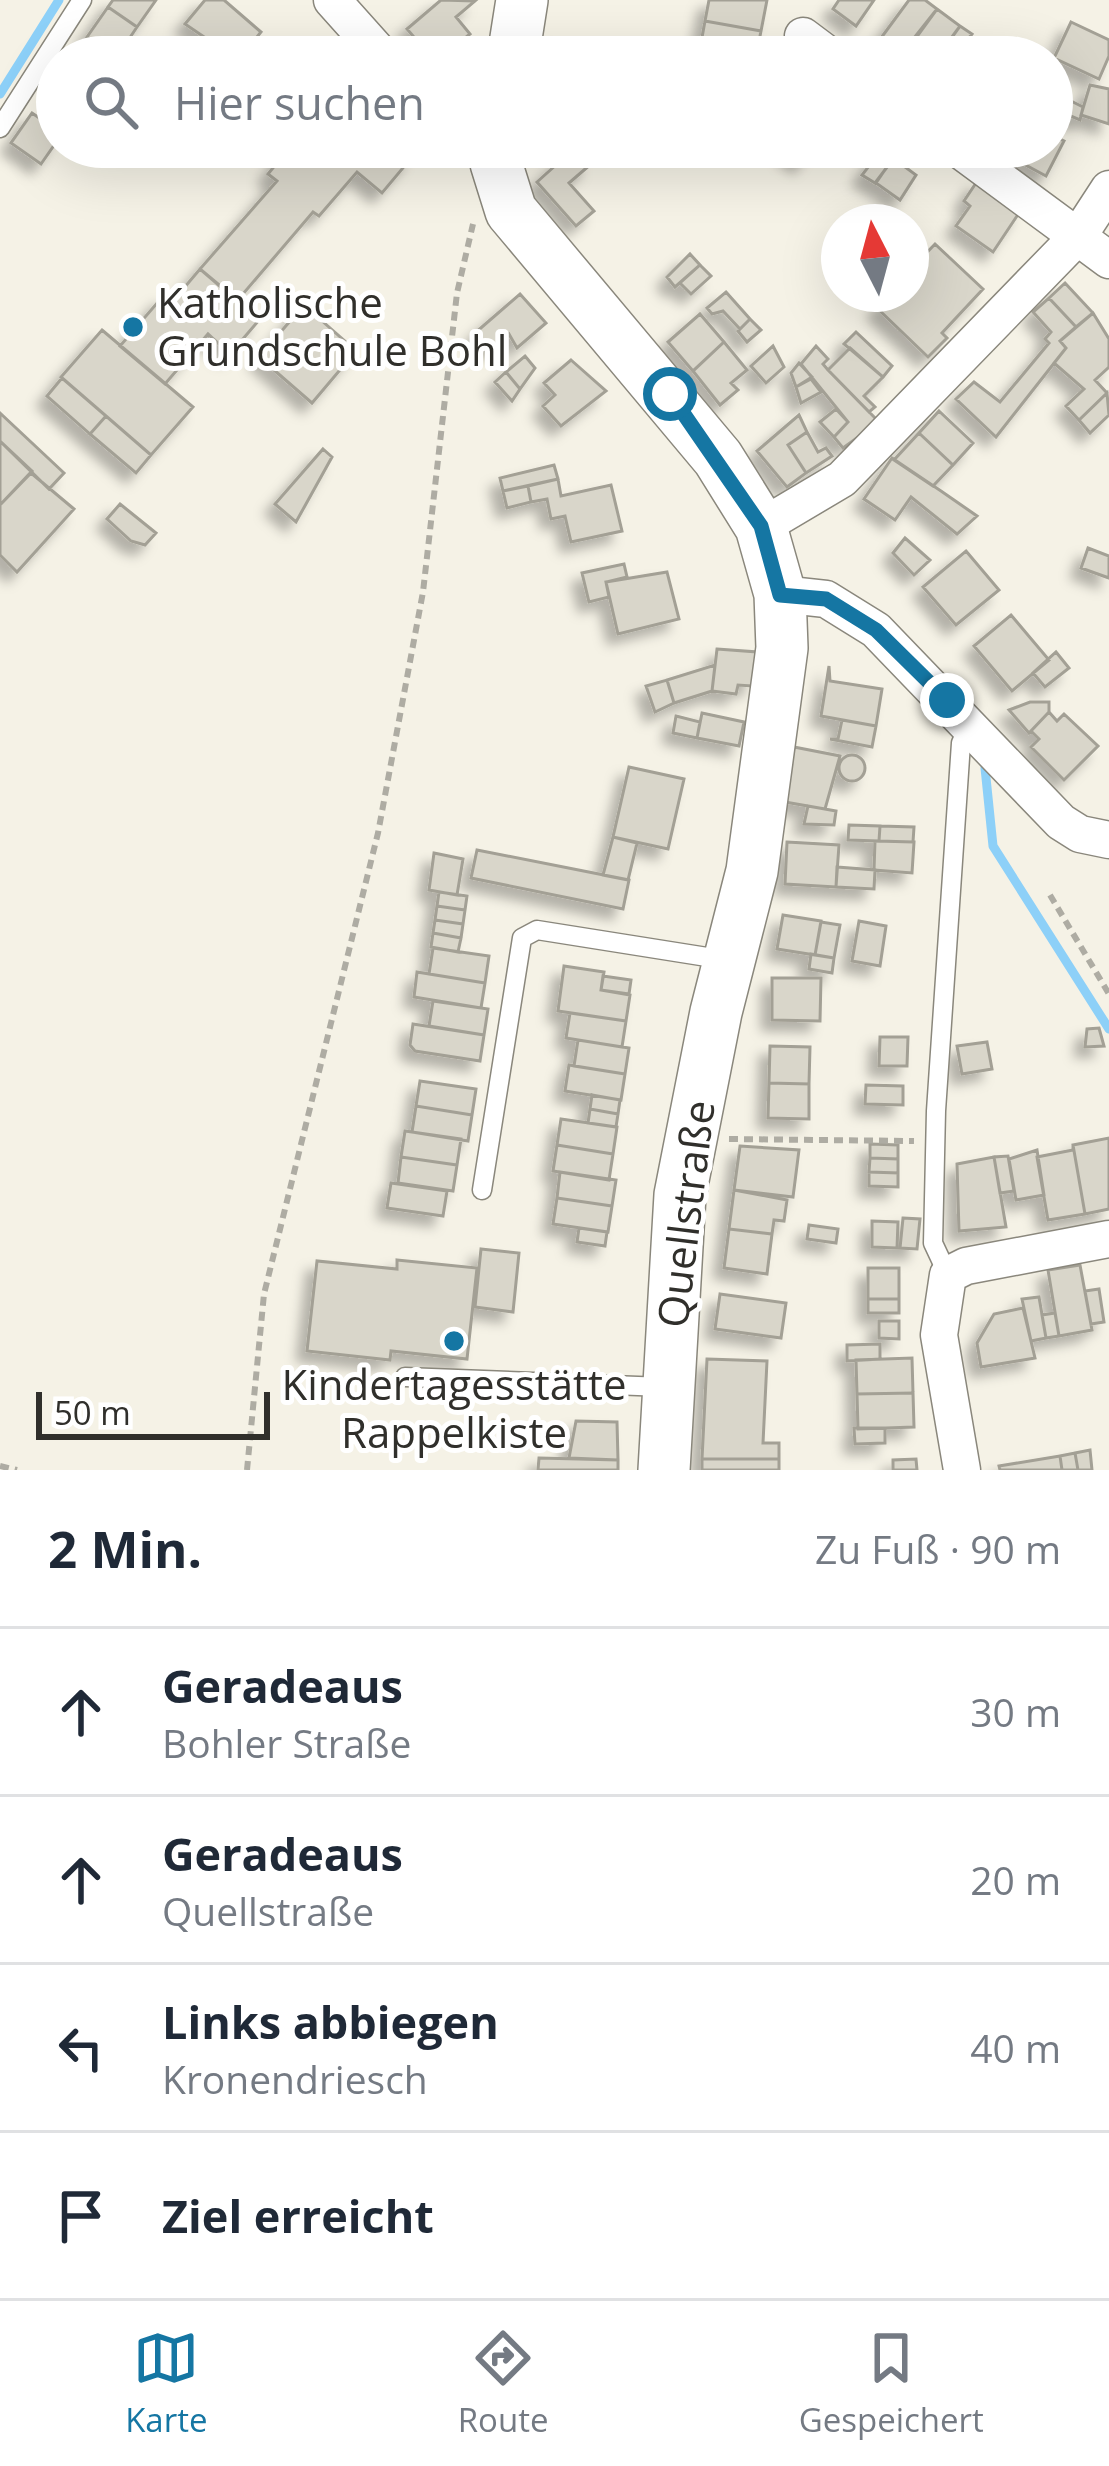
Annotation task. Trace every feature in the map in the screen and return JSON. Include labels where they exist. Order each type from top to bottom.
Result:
[{"type":"main road","points":[[516,36],[522,0]]},
{"type":"main road","name":"Quellstraße","points":[[497,168],[525,232],[670,394],[761,526],[780,595],[782,648],[752,871],[680,1195],[664,1470]]},
{"type":"street","points":[[332,0],[364,36]]},
{"type":"street","points":[[985,168],[1109,260]]},
{"type":"street","points":[[761,526],[842,479],[1079,236],[1109,189]]},
{"type":"street","points":[[780,595],[826,599],[876,630],[1061,822],[1080,834],[1109,840]]},
{"type":"street","points":[[962,1470],[939,1335],[948,1275],[966,1266],[1109,1239]]},
{"type":"lane","points":[[59,36],[82,0]]},
{"type":"lane","points":[[0,128],[36,72]]},
{"type":"lane","points":[[948,1275],[933,1243],[935,1142],[961,743],[968,727]]},
{"type":"lane","points":[[482,1190],[522,938],[537,930],[729,961]]},
{"type":"lane","points":[[405,1378],[667,1387]]},
{"type":"path","points":[[247,1470],[264,1294],[378,832],[423,592],[457,293],[490,168]]},
{"type":"path","points":[[1049,895],[1109,994]]},
{"type":"path","points":[[689,1148],[712,1153],[725,1140],[758,1135],[935,1142]]},
{"type":"path","points":[[0,1466],[17,1470]]},
{"type":"building","points":[[113,0],[156,0],[137,27],[108,7]]},
{"type":"building","points":[[205,0],[224,0],[261,32],[258,36],[203,36],[185,24]]},
{"type":"building","points":[[441,0],[475,1],[456,17],[468,36],[413,36],[407,29]]},
{"type":"building","points":[[709,0],[767,0],[761,31],[705,21]]},
{"type":"building","points":[[839,0],[874,0],[856,26],[833,9]]},
{"type":"building","points":[[909,0],[925,0],[937,9],[916,36],[882,36]]},
{"type":"building","points":[[108,7],[137,27],[131,36],[88,36]]},
{"type":"building","points":[[937,9],[960,26],[953,36],[917,36]]},
{"type":"building","points":[[705,21],[761,31],[760,36],[702,36]]},
{"type":"building","points":[[1071,22],[1109,40],[1109,56],[1099,79],[1073,67],[1073,36],[1064,36]]},
{"type":"building","points":[[960,26],[972,34],[970,36],[953,36]]},
{"type":"building","points":[[1090,85],[1109,89],[1109,124],[1081,115]]},
{"type":"building","points":[[1073,102],[1083,107],[1080,120],[1073,117]]},
{"type":"building","points":[[32,113],[36,116],[36,160],[11,143]]},
{"type":"building","points":[[273,168],[403,168],[382,193],[357,172],[319,216],[313,212],[237,301],[200,269],[277,181],[268,174]]},
{"type":"building","points":[[553,168],[586,168],[569,183],[594,211],[576,226],[537,182]]},
{"type":"building","points":[[867,168],[886,168],[875,183],[862,175]]},
{"type":"building","points":[[886,168],[907,168],[916,175],[900,200],[876,183]]},
{"type":"building","points":[[978,180],[1021,210],[993,252],[956,226],[970,206],[964,201]]},
{"type":"building","points":[[935,244],[983,289],[942,333],[947,338],[928,357],[881,312],[929,312],[929,250]]},
{"type":"building","points":[[690,254],[700,265],[675,287],[667,277]]},
{"type":"building","points":[[700,265],[711,276],[691,294],[680,283]]},
{"type":"building","points":[[200,269],[260,319],[230,354],[208,334],[165,384],[120,346],[164,295],[172,302]]},
{"type":"building","points":[[1065,283],[1093,313],[1076,327],[1049,298]]},
{"type":"building","points":[[726,292],[750,319],[740,329],[723,311],[712,314],[707,308]]},
{"type":"building","points":[[520,294],[546,323],[517,348],[509,334],[490,350],[475,333]]},
{"type":"building","points":[[1049,298],[1076,327],[1060,341],[1066,348],[996,437],[956,399],[974,382],[1000,402],[1049,343],[1045,339],[1051,332],[1033,312]]},
{"type":"building","points":[[304,305],[356,351],[312,403],[259,357]]},
{"type":"building","points":[[1093,313],[1109,339],[1109,367],[1095,380],[1107,393],[1079,420],[1066,406],[1084,389],[1054,363],[1066,348],[1060,341]]},
{"type":"building","points":[[700,314],[724,342],[693,371],[668,342]]},
{"type":"building","points":[[750,319],[761,330],[747,342],[738,331]]},
{"type":"building","points":[[102,330],[193,407],[151,455],[61,377]]},
{"type":"building","points":[[856,332],[892,366],[883,377],[844,344]]},
{"type":"building","points":[[724,342],[747,370],[731,383],[738,390],[720,405],[693,371]]},
{"type":"building","points":[[773,346],[784,367],[766,383],[751,366]]},
{"type":"building","points":[[816,346],[828,359],[823,364],[879,422],[843,448],[834,437],[848,422],[801,364]]},
{"type":"building","points":[[850,348],[883,377],[864,396],[875,407],[869,412],[828,370]]},
{"type":"building","points":[[525,356],[535,368],[520,389],[506,372]]},
{"type":"building","points":[[571,360],[606,391],[561,426],[543,406],[555,395],[544,383]]},
{"type":"building","points":[[799,363],[812,377],[796,387],[791,373]]},
{"type":"building","points":[[506,372],[520,389],[512,401],[495,382]]},
{"type":"building","points":[[62,378],[106,416],[90,434],[47,396]]},
{"type":"building","points":[[811,379],[821,392],[801,403],[796,387]]},
{"type":"building","points":[[1107,393],[1109,415],[1090,433],[1079,420]]},
{"type":"building","points":[[836,409],[848,422],[834,437],[820,422]]},
{"type":"building","points":[[939,411],[973,443],[953,465],[919,433]]},
{"type":"building","points":[[0,413],[64,473],[49,489],[0,441]]},
{"type":"building","points":[[799,415],[807,432],[788,445],[806,473],[787,487],[757,451]]},
{"type":"building","points":[[106,416],[151,455],[136,473],[90,434]]},
{"type":"building","points":[[807,432],[818,452],[826,448],[832,456],[806,473],[788,445]]},
{"type":"building","points":[[919,433],[953,465],[933,486],[894,460]]},
{"type":"building","points":[[0,441],[32,471],[0,505]]},
{"type":"building","points":[[323,449],[332,457],[296,522],[275,504]]},
{"type":"building","points":[[892,458],[977,516],[957,534],[911,497],[895,520],[864,499]]},
{"type":"building","points":[[554,465],[558,479],[503,491],[500,478]]},
{"type":"building","points":[[31,473],[74,509],[17,572],[0,555],[0,505]]},
{"type":"building","points":[[558,479],[561,496],[611,485],[622,531],[571,542],[565,516],[551,519],[547,499],[531,502],[528,486]]},
{"type":"building","points":[[528,486],[531,502],[507,508],[503,491]]},
{"type":"building","points":[[120,504],[156,533],[145,545],[131,541],[107,519]]},
{"type":"building","points":[[905,538],[930,560],[914,575],[893,553]]},
{"type":"building","points":[[1088,548],[1109,556],[1109,578],[1081,568]]},
{"type":"building","points":[[966,551],[999,590],[956,625],[923,587]]},
{"type":"building","points":[[624,564],[627,577],[606,582],[609,597],[589,602],[582,573]]},
{"type":"building","points":[[667,572],[679,619],[618,634],[606,582]]},
{"type":"building","points":[[1011,615],[1049,660],[1012,691],[974,646]]},
{"type":"building","points":[[717,649],[757,652],[752,686],[738,685],[736,694],[712,691]]},
{"type":"building","points":[[1056,652],[1069,668],[1045,687],[1033,673]]},
{"type":"building","points":[[715,665],[712,691],[674,703],[667,680]]},
{"type":"building","points":[[829,666],[830,681],[882,689],[876,726],[821,716]]},
{"type":"building","points":[[667,680],[674,703],[655,712],[646,686]]},
{"type":"building","points":[[1030,702],[1049,702],[1049,712],[1029,733],[1009,710]]},
{"type":"building","points":[[1049,712],[1057,721],[1064,714],[1098,746],[1064,780],[1031,747],[1039,739],[1031,731]]},
{"type":"building","points":[[702,713],[744,722],[739,746],[697,738]]},
{"type":"building","points":[[676,716],[700,722],[697,738],[673,733]]},
{"type":"building","points":[[842,720],[876,726],[872,747],[830,739],[838,739]]},
{"type":"building","points":[[794,747],[840,756],[825,809],[785,802]]},
{"type":"building","points":[[852,755],[865,768],[852,781],[839,768]]},
{"type":"building","points":[[629,767],[684,779],[668,849],[613,837]]},
{"type":"building","points":[[808,806],[836,811],[834,825],[804,824]]},
{"type":"building","points":[[849,825],[880,826],[879,841],[848,840]]},
{"type":"building","points":[[880,826],[914,827],[913,842],[879,841]]},
{"type":"building","points":[[613,837],[637,843],[628,880],[603,875]]},
{"type":"building","points":[[875,841],[914,842],[912,873],[874,870]]},
{"type":"building","points":[[787,842],[839,845],[836,887],[785,884]]},
{"type":"building","points":[[477,850],[629,880],[623,909],[471,878]]},
{"type":"building","points":[[434,853],[463,859],[457,895],[429,890]]},
{"type":"building","points":[[837,867],[875,870],[874,889],[836,887]]},
{"type":"building","points":[[439,892],[467,896],[465,910],[437,906]]},
{"type":"building","points":[[437,906],[465,910],[463,924],[435,920]]},
{"type":"building","points":[[783,915],[821,921],[815,955],[777,949]]},
{"type":"building","points":[[435,920],[463,924],[461,938],[433,933]]},
{"type":"building","points":[[859,921],[886,926],[880,966],[852,961]]},
{"type":"building","points":[[821,922],[840,925],[834,958],[815,955]]},
{"type":"building","points":[[433,933],[461,938],[458,952],[431,947]]},
{"type":"building","points":[[433,948],[489,956],[485,983],[429,974]]},
{"type":"building","points":[[811,954],[834,958],[832,973],[809,969]]},
{"type":"building","points":[[564,966],[604,972],[601,990],[630,995],[626,1021],[558,1011]]},
{"type":"building","points":[[417,972],[485,983],[481,1008],[414,997]]},
{"type":"building","points":[[603,976],[631,980],[629,994],[601,990]]},
{"type":"building","points":[[772,978],[821,978],[820,1021],[772,1020]]},
{"type":"building","points":[[433,1001],[488,1009],[484,1035],[429,1026]]},
{"type":"building","points":[[570,1013],[626,1021],[622,1047],[566,1038]]},
{"type":"building","points":[[413,1024],[484,1035],[480,1061],[415,1051],[410,1045]]},
{"type":"building","points":[[1099,1028],[1104,1046],[1085,1047],[1087,1029]]},
{"type":"building","points":[[880,1037],[908,1037],[907,1066],[879,1066]]},
{"type":"building","points":[[578,1040],[629,1048],[625,1074],[574,1066]]},
{"type":"building","points":[[987,1042],[992,1069],[962,1074],[957,1046]]},
{"type":"building","points":[[770,1046],[810,1047],[809,1084],[769,1083]]},
{"type":"building","points":[[569,1065],[625,1074],[621,1100],[565,1091]]},
{"type":"building","points":[[420,1081],[476,1089],[472,1115],[416,1106]]},
{"type":"building","points":[[769,1083],[809,1084],[809,1119],[768,1118]]},
{"type":"building","points":[[866,1085],[903,1086],[903,1105],[865,1104]]},
{"type":"building","points":[[592,1095],[620,1100],[618,1114],[590,1109]]},
{"type":"building","points":[[416,1106],[472,1115],[468,1141],[412,1132]]},
{"type":"building","points":[[590,1109],[618,1114],[616,1127],[588,1123]]},
{"type":"building","points":[[561,1119],[617,1127],[613,1154],[557,1145]]},
{"type":"building","points":[[405,1131],[461,1139],[457,1165],[401,1157]]},
{"type":"building","points":[[1109,1138],[1109,1209],[1085,1214],[1073,1145]]},
{"type":"building","points":[[870,1144],[898,1145],[898,1159],[870,1158]]},
{"type":"building","points":[[557,1145],[613,1154],[609,1180],[553,1171]]},
{"type":"building","points":[[1073,1145],[1085,1214],[1048,1220],[1037,1157],[1073,1150]]},
{"type":"building","points":[[740,1146],[799,1150],[793,1197],[734,1190]]},
{"type":"building","points":[[1037,1150],[1044,1195],[1016,1200],[1009,1159]]},
{"type":"building","points":[[1008,1156],[1014,1191],[1000,1193],[994,1157]]},
{"type":"building","points":[[401,1157],[457,1165],[453,1191],[398,1183]]},
{"type":"building","points":[[994,1157],[1006,1227],[959,1231],[957,1164]]},
{"type":"building","points":[[870,1158],[898,1159],[898,1173],[869,1172]]},
{"type":"building","points":[[560,1172],[616,1180],[612,1206],[557,1198]]},
{"type":"building","points":[[869,1172],[898,1173],[898,1187],[869,1186]]},
{"type":"building","points":[[391,1183],[447,1191],[443,1216],[387,1208]]},
{"type":"building","points":[[734,1190],[787,1200],[784,1221],[774,1220],[772,1234],[729,1229]]},
{"type":"building","points":[[557,1198],[612,1206],[608,1232],[553,1224]]},
{"type":"building","points":[[903,1218],[920,1219],[917,1249],[900,1248]]},
{"type":"building","points":[[872,1221],[898,1222],[897,1248],[872,1247]]},
{"type":"building","points":[[809,1225],[838,1229],[836,1243],[807,1239]]},
{"type":"building","points":[[579,1228],[607,1232],[605,1246],[577,1242]]},
{"type":"building","points":[[729,1229],[772,1234],[767,1274],[724,1268]]},
{"type":"building","points":[[481,1249],[519,1253],[513,1312],[475,1307]]},
{"type":"building","points":[[397,1260],[477,1268],[467,1359],[391,1351],[390,1360],[307,1351],[317,1261],[397,1269]]},
{"type":"building","points":[[1080,1265],[1092,1330],[1059,1336],[1048,1270]]},
{"type":"building","points":[[868,1268],[899,1268],[899,1299],[868,1299]]},
{"type":"building","points":[[1099,1289],[1104,1322],[1091,1324],[1085,1291]]},
{"type":"building","points":[[720,1294],[786,1303],[781,1338],[715,1329]]},
{"type":"building","points":[[1039,1297],[1046,1338],[1031,1341],[1022,1299]]},
{"type":"building","points":[[868,1299],[899,1299],[899,1313],[868,1313]]},
{"type":"building","points":[[1023,1308],[1035,1358],[981,1367],[977,1343],[994,1314]]},
{"type":"building","points":[[1055,1313],[1059,1336],[1046,1338],[1042,1315]]},
{"type":"building","points":[[879,1321],[899,1321],[899,1339],[879,1338]]},
{"type":"building","points":[[880,1344],[880,1359],[847,1361],[847,1345]]},
{"type":"building","points":[[912,1358],[913,1393],[857,1394],[856,1360]]},
{"type":"building","points":[[707,1359],[767,1361],[763,1443],[779,1443],[779,1459],[702,1459]]},
{"type":"building","points":[[913,1393],[914,1427],[858,1429],[857,1394]]},
{"type":"building","points":[[576,1421],[617,1422],[618,1460],[569,1458]]},
{"type":"building","points":[[854,1428],[885,1428],[885,1443],[855,1444]]},
{"type":"building","points":[[1090,1450],[1092,1470],[1078,1470],[1075,1453]]},
{"type":"building","points":[[1075,1453],[1078,1470],[1062,1470],[1060,1456]]},
{"type":"building","points":[[1060,1456],[1062,1470],[1000,1470],[999,1466]]},
{"type":"building","points":[[539,1458],[618,1460],[618,1470],[538,1470]]},
{"type":"building","points":[[702,1459],[779,1459],[779,1470],[702,1470]]},
{"type":"building","points":[[916,1459],[917,1470],[893,1470],[893,1460]]},
{"type":"waterway","points":[[36,36],[59,0]]},
{"type":"waterway","points":[[0,94],[36,37]]},
{"type":"waterway","points":[[985,768],[993,846],[1109,1029]]},
{"type":"place","name":"Katholische Grundschule Bohl","points":[[133,327]]},
{"type":"place","name":"Kindertagesstätte Rappelkiste","points":[[454,1341]]},
{"type":"route","points":[[670,394],[761,526],[780,595],[826,599],[876,630],[947,700]]}]
